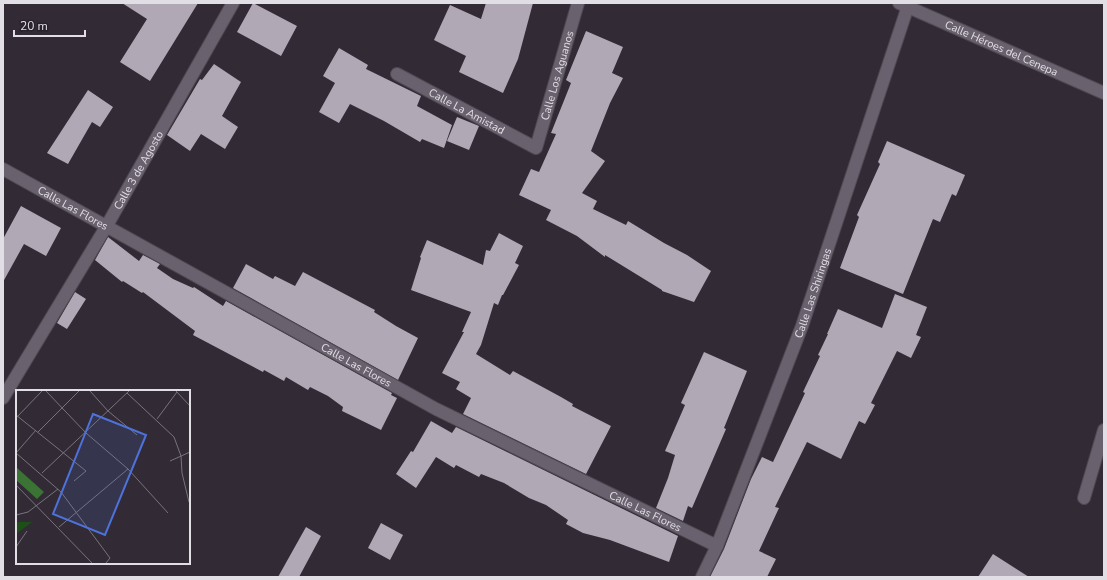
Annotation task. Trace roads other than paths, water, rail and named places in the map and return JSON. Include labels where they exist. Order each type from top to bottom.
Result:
[{"type":"street","name":"Calle 3 de Agosto","points":[[3,398],[106,227],[233,3]]},
{"type":"street","name":"Calle Los Aguanos","points":[[536,148],[578,3]]},
{"type":"street","name":"Calle Héroes del Cenepa","points":[[905,4],[1104,93]]},
{"type":"street","name":"Calle Las Shiringas","points":[[702,577],[716,546],[802,326],[905,4]]},
{"type":"street","name":"Calle La Amistad","points":[[397,74],[536,148]]},
{"type":"street","name":"Calle Las Flores","points":[[3,170],[436,409],[716,546]]},
{"type":"street","points":[[1084,498],[1104,430]]}]
